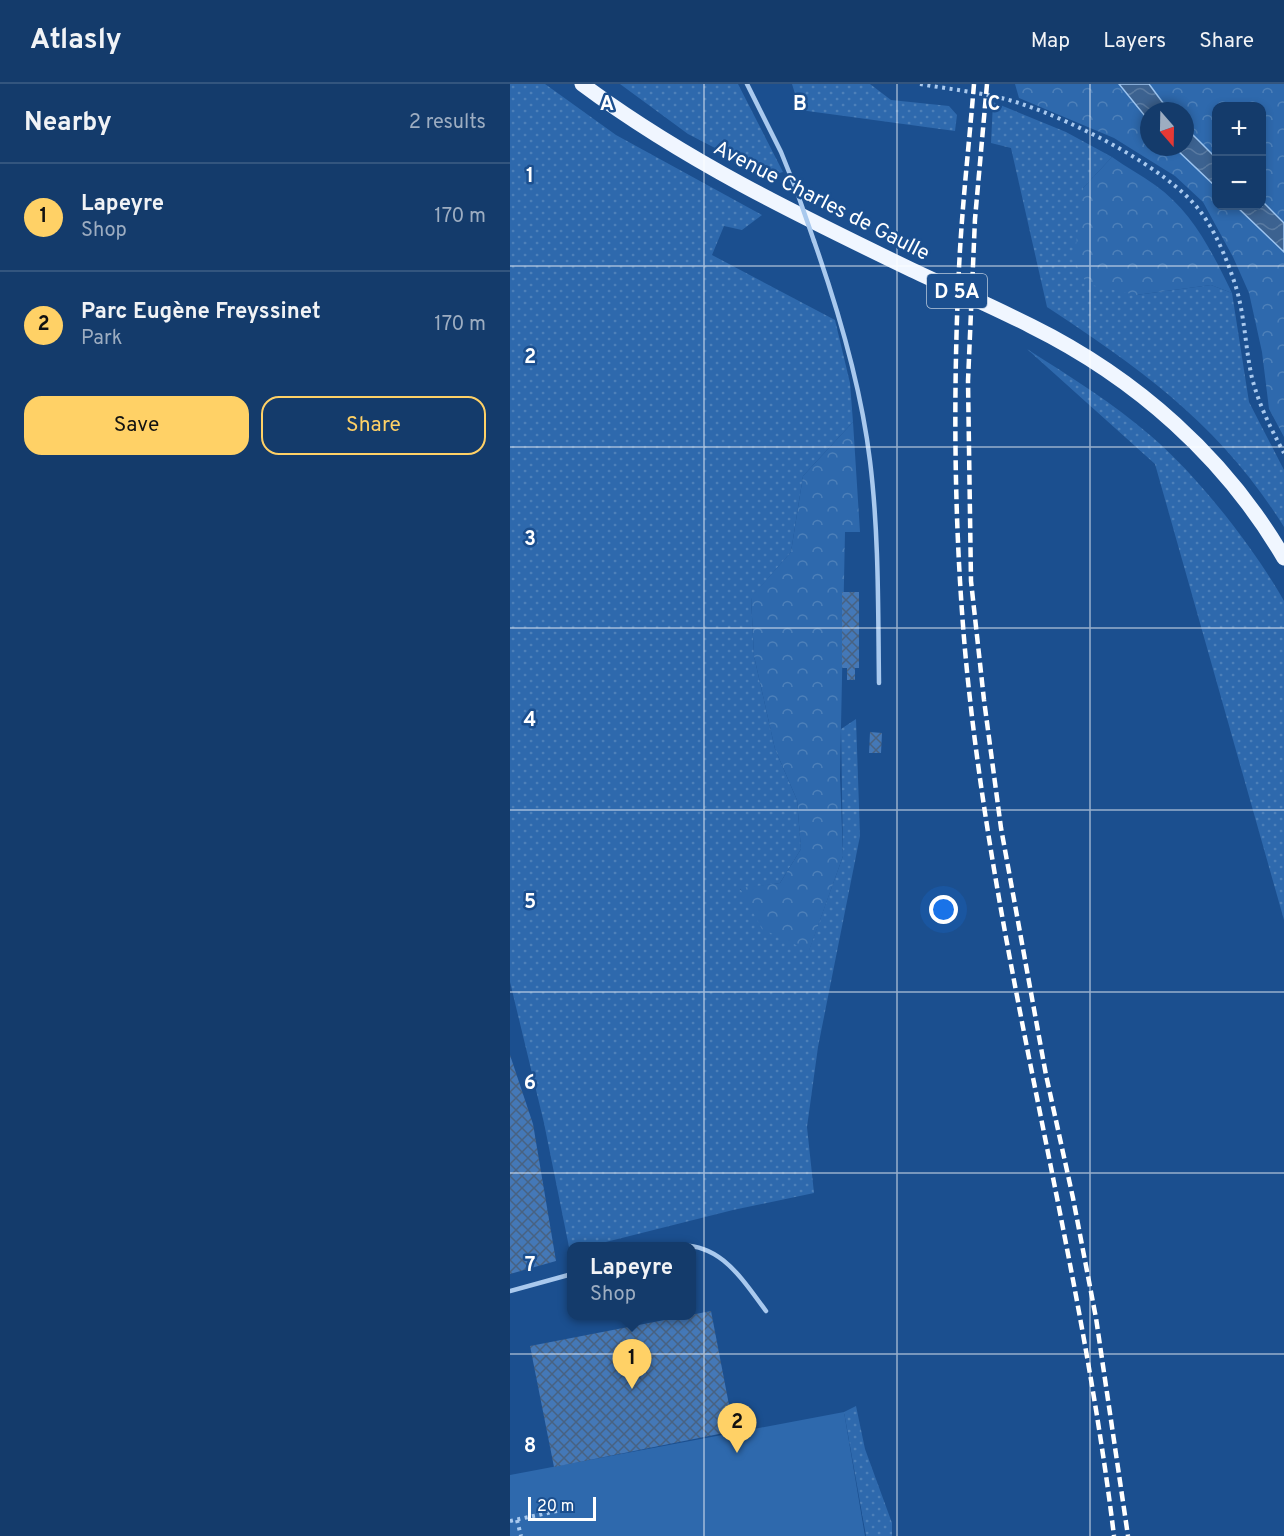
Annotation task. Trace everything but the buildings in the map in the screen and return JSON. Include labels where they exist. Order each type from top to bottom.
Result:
[{"type":"main road","name":"Avenue Charles de Gaulle","points":[[582,84],[657,136],[710,168],[912,270],[1033,326],[1099,365],[1135,390],[1197,444],[1245,500],[1284,558]]},
{"type":"lane","points":[[747,84],[778,144],[814,241],[848,351],[870,460],[876,544],[879,683]]},
{"type":"lane","points":[[696,1247],[713,1251],[734,1268],[766,1311]]},
{"type":"lane","points":[[510,1291],[567,1275]]},
{"type":"path","points":[[920,84],[1003,99],[1063,121],[1114,147],[1164,178],[1200,211],[1222,249],[1236,286],[1252,377],[1261,407],[1284,453]]},
{"type":"path","points":[[510,1521],[557,1511]]},
{"type":"path","points":[[517,1520],[521,1536]]},
{"type":"green space","points":[[510,84],[545,84],[616,135],[762,215],[742,230],[724,226],[712,255],[835,320],[850,383],[853,422],[803,476],[791,552],[751,598],[754,656],[775,749],[797,800],[801,849],[780,883],[740,889],[809,950],[843,856],[841,729],[856,719],[860,836],[818,1047],[807,1127],[814,1193],[733,1210],[606,1242],[568,1242],[544,1123],[510,982]]},
{"type":"green space","points":[[620,84],[738,84],[783,172],[769,176],[688,134]]},
{"type":"green space","points":[[792,84],[870,84],[891,100],[949,106],[957,115],[955,131],[800,110]]},
{"type":"green space","points":[[1015,84],[1119,84],[1140,110],[1140,154],[1114,138],[1019,98]]},
{"type":"green space","points":[[1149,84],[1284,84],[1284,223],[1266,205],[1266,102],[1212,102],[1212,154],[1194,136],[1194,102],[1162,102]]},
{"type":"green space","points":[[993,102],[1066,132],[1112,157],[1083,188],[1136,295],[1211,285],[1232,293],[1249,402],[1284,470],[1284,527],[1260,491],[1234,459],[1178,403],[1116,354],[1047,307],[1011,148],[991,143]]},
{"type":"green space","points":[[1143,156],[1183,156],[1212,183],[1212,210],[1240,210],[1284,252],[1284,437],[1269,409],[1262,352],[1249,293],[1233,257],[1203,202],[1175,176]]},
{"type":"green space","points":[[1112,157],[1155,185],[1191,220],[1209,248],[1232,293],[1211,285],[1136,295],[1087,284],[1074,261],[1083,188]]},
{"type":"green space","points":[[1027,349],[1106,401],[1169,452],[1206,492],[1241,536],[1284,601],[1284,920],[1155,464]]},
{"type":"green space","points":[[853,422],[860,532],[845,532],[840,776],[843,856],[809,951],[762,929],[740,888],[780,883],[801,849],[797,800],[775,749],[754,656],[751,597],[791,552],[803,476]]},
{"type":"green space","points":[[856,1406],[865,1449],[892,1523],[892,1536],[866,1536],[844,1412]]},
{"type":"green space","points":[[844,1412],[865,1536],[510,1536],[510,1475]]},
{"type":"water","points":[[1119,84],[1149,84],[1162,102],[1140,102],[1140,110]]},
{"type":"water","points":[[1194,136],[1212,154],[1212,183],[1183,156],[1194,156]]},
{"type":"water","points":[[1266,205],[1284,223],[1284,252],[1240,210],[1266,210]]},
{"type":"railway","points":[[974,84],[960,245],[956,363],[957,507],[965,650],[978,762],[995,873],[1079,1314],[1114,1536]]},
{"type":"railway","points":[[987,84],[975,219],[968,381],[971,581],[1001,828],[1046,1075],[1096,1318],[1128,1536]]},
{"type":"place","name":"Lapeyre","points":[[632,1389]]},
{"type":"place","name":"Parc Eugène Freyssinet","points":[[737,1453]]}]
